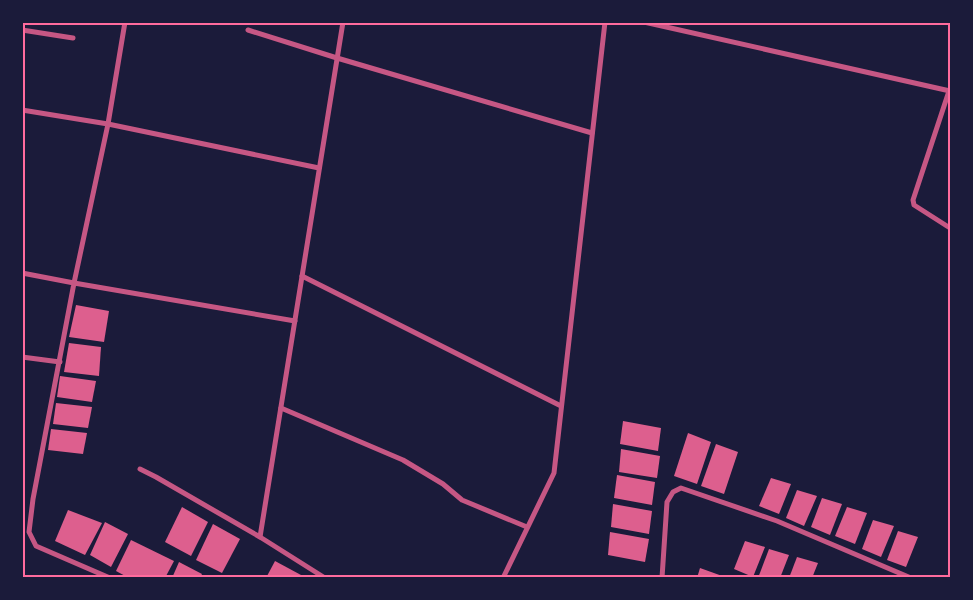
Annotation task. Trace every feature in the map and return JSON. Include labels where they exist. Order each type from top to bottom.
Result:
[{"type":"street","points":[[110,578],[36,546],[29,532],[74,283],[108,124],[125,22]]},
{"type":"street","points":[[260,537],[342,22]]},
{"type":"street","points":[[503,578],[554,473],[605,22]]},
{"type":"street","points":[[644,22],[671,26],[950,91],[913,200],[914,205],[950,228]]},
{"type":"street","points":[[22,30],[73,38]]},
{"type":"street","points":[[248,30],[592,133]]},
{"type":"street","points":[[22,110],[108,124],[319,168]]},
{"type":"street","points":[[22,273],[295,321]]},
{"type":"street","points":[[302,276],[562,406]]},
{"type":"street","points":[[22,356],[60,362]]},
{"type":"street","points":[[281,408],[403,460],[443,484],[462,500],[527,527]]},
{"type":"street","points":[[140,469],[260,537],[321,577]]},
{"type":"street","points":[[662,578],[668,502],[673,492],[681,488],[777,521],[911,578]]},
{"type":"building","points":[[76,305],[109,311],[104,342],[69,337]]},
{"type":"building","points":[[69,343],[101,347],[99,376],[64,372]]},
{"type":"building","points":[[60,376],[96,381],[92,402],[57,397]]},
{"type":"building","points":[[56,403],[92,407],[88,428],[53,424]]},
{"type":"building","points":[[623,421],[661,428],[658,451],[620,444]]},
{"type":"building","points":[[51,429],[87,433],[83,454],[48,450]]},
{"type":"building","points":[[688,433],[711,442],[697,484],[674,476]]},
{"type":"building","points":[[716,444],[738,452],[724,494],[701,486]]},
{"type":"building","points":[[621,449],[660,456],[657,478],[619,472]]},
{"type":"building","points":[[617,475],[655,482],[652,505],[614,498]]},
{"type":"building","points":[[771,478],[791,484],[779,514],[759,506]]},
{"type":"building","points":[[797,490],[817,496],[804,526],[786,518]]},
{"type":"building","points":[[822,498],[842,504],[830,535],[811,527]]},
{"type":"building","points":[[613,504],[652,511],[649,534],[611,527]]},
{"type":"building","points":[[182,507],[208,522],[191,556],[165,542]]},
{"type":"building","points":[[847,507],[867,513],[855,544],[835,536]]},
{"type":"building","points":[[68,510],[102,523],[85,555],[55,541]]},
{"type":"building","points":[[873,520],[894,526],[881,557],[862,549]]},
{"type":"building","points":[[105,522],[128,534],[111,567],[90,555]]},
{"type":"building","points":[[213,524],[240,539],[222,573],[196,560]]},
{"type":"building","points":[[898,531],[918,537],[906,567],[887,560]]},
{"type":"building","points":[[610,532],[649,539],[645,562],[608,555]]},
{"type":"building","points":[[131,540],[174,561],[165,578],[129,578],[116,571]]},
{"type":"building","points":[[745,541],[765,547],[753,577],[734,569]]},
{"type":"building","points":[[769,549],[789,555],[780,578],[758,578]]},
{"type":"building","points":[[797,557],[818,563],[812,578],[789,578]]},
{"type":"building","points":[[275,561],[301,575],[300,578],[266,578]]},
{"type":"building","points":[[179,562],[202,574],[200,578],[172,578]]},
{"type":"building","points":[[700,568],[725,577],[725,578],[697,578]]}]
